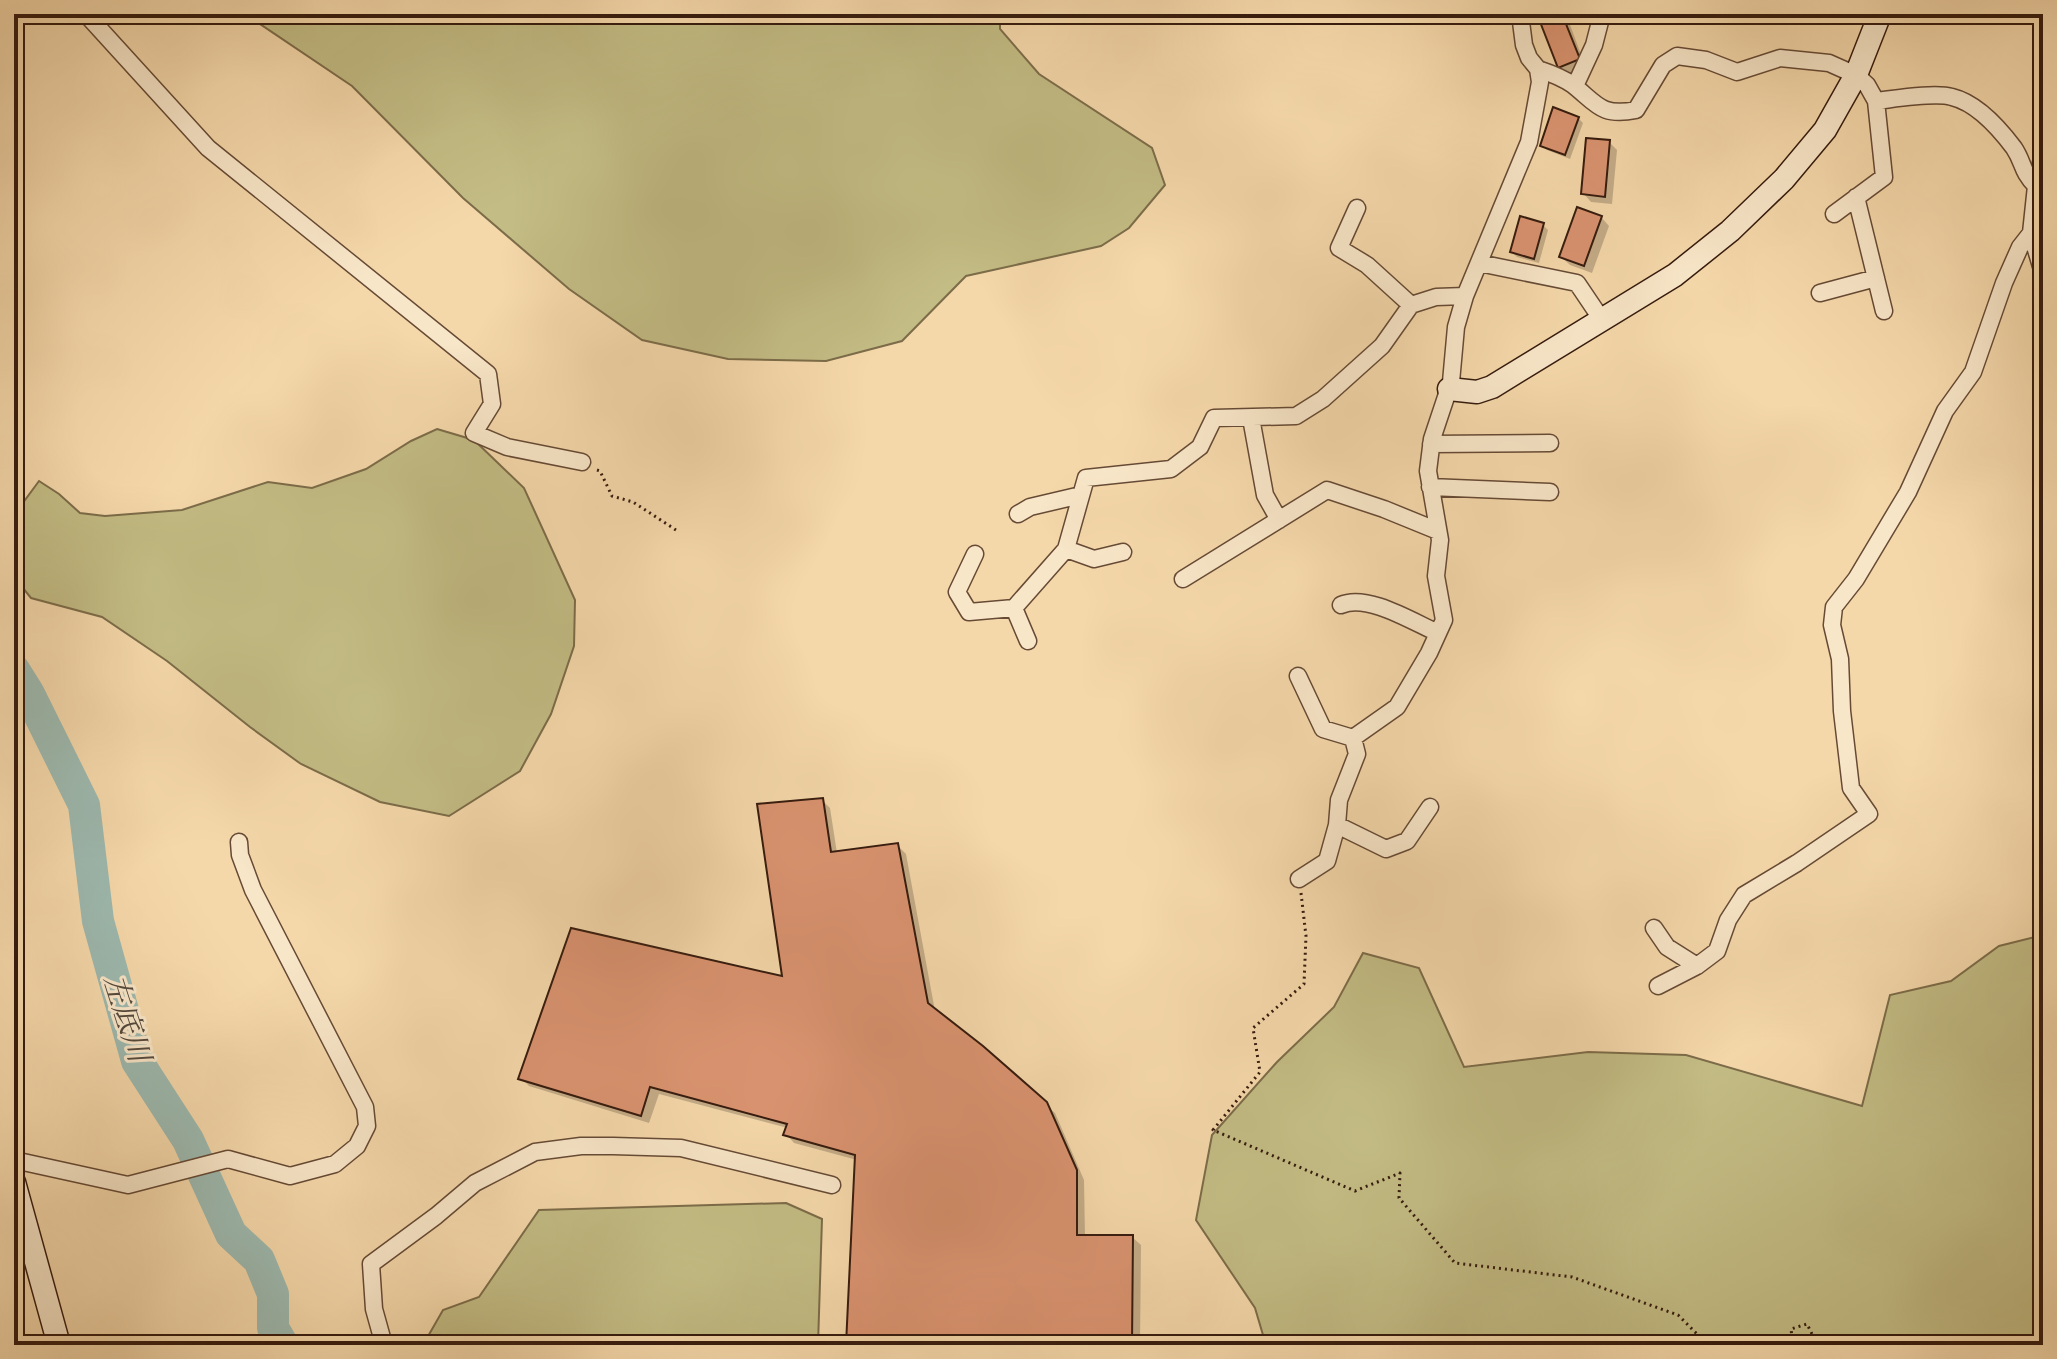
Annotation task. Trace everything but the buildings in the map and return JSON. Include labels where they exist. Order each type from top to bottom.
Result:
[{"type":"street","points":[[86,14],[208,148],[488,374],[492,404],[474,433],[507,447],[582,462]]},
{"type":"street","points":[[1353,738],[1397,707],[1429,653],[1444,620],[1436,576],[1440,540],[1428,471],[1431,444],[1451,382],[1456,327],[1465,296],[1529,142],[1540,82],[1538,69],[1524,45],[1520,14]]},
{"type":"street","points":[[1575,86],[1594,45],[1602,14]]},
{"type":"street","points":[[1449,389],[1477,392],[1492,387],[1675,275],[1730,231],[1784,179],[1825,130],[1856,75],[1880,14]]},
{"type":"street","points":[[1538,69],[1575,86],[1596,106],[1622,113],[1636,110],[1663,65],[1677,56],[1706,60],[1737,72],[1780,58],[1813,60],[1829,63],[1856,75],[1867,85],[1876,101],[1884,177],[1834,214]]},
{"type":"street","points":[[1876,101],[1950,96],[1966,103],[1998,130],[2017,152],[2026,176],[2036,186]]},
{"type":"street","points":[[2043,154],[2036,186],[2037,232],[2043,273]]},
{"type":"street","points":[[1856,197],[1884,311]]},
{"type":"street","points":[[1357,208],[1339,248],[1367,265],[1411,305]]},
{"type":"street","points":[[1658,986],[1697,966],[1717,951],[1728,920],[1744,895],[1869,814],[1851,788],[1842,711],[1840,659],[1832,625],[1834,607],[1856,579],[1908,492],[1945,411],[1973,372],[2020,247],[2037,232]]},
{"type":"street","points":[[1479,263],[1577,283],[1602,320]]},
{"type":"street","points":[[1820,293],[1876,278]]},
{"type":"street","points":[[975,554],[957,592],[969,612],[1014,608],[1066,549],[1086,478],[1171,469],[1200,447],[1214,418],[1296,416],[1323,399],[1382,346],[1411,305],[1436,297],[1465,296]]},
{"type":"street","points":[[1251,418],[1265,495],[1279,520]]},
{"type":"street","points":[[1431,444],[1550,443]]},
{"type":"street","points":[[1430,487],[1550,492]]},
{"type":"street","points":[[1183,579],[1327,490],[1438,531]]},
{"type":"street","points":[[1018,514],[1030,507],[1081,495]]},
{"type":"street","points":[[1066,549],[1094,559],[1123,552]]},
{"type":"street","points":[[1341,605],[1349,601],[1369,603],[1438,633]]},
{"type":"street","points":[[1014,608],[1028,641]]},
{"type":"street","points":[[1298,676],[1323,729],[1353,738]]},
{"type":"street","points":[[1299,879],[1327,861],[1337,825],[1339,800],[1357,754],[1353,738]]},
{"type":"street","points":[[1337,825],[1386,849],[1407,841],[1430,807]]},
{"type":"street","points":[[14,1160],[128,1185],[228,1159],[290,1176],[335,1164],[357,1146],[367,1126],[365,1107],[253,890],[240,855],[239,842]]},
{"type":"street","points":[[1654,928],[1667,947],[1697,966]]},
{"type":"street","points":[[384,1345],[374,1309],[371,1264],[475,1183],[535,1152],[581,1146],[681,1148],[832,1185]]},
{"type":"street","points":[[14,1182],[18,1211],[59,1345]]},
{"type":"path","points":[[582,462],[600,471],[612,496],[633,502],[676,530]]},
{"type":"path","points":[[1299,879],[1306,936],[1304,984],[1253,1028],[1260,1072],[1213,1130],[1355,1191],[1400,1173],[1399,1198],[1455,1263],[1572,1277],[1678,1315],[1708,1345]]},
{"type":"path","points":[[1793,1345],[1791,1329],[1807,1324],[1816,1342]]},
{"type":"shaded area","points":[[245,14],[1000,14],[1000,29],[1039,74],[1152,148],[1165,185],[1129,228],[1101,246],[966,276],[902,341],[826,361],[728,359],[642,340],[569,289],[463,198],[352,86]]},
{"type":"shaded area","points":[[437,429],[474,440],[524,488],[575,600],[574,646],[551,714],[520,771],[449,816],[380,802],[301,764],[167,661],[102,617],[31,598],[14,577],[14,515],[39,481],[80,513],[105,516],[182,510],[268,482],[312,488],[366,469]]},
{"type":"shaded area","points":[[2043,935],[2043,1345],[1266,1345],[1255,1308],[1196,1220],[1212,1135],[1277,1062],[1334,1007],[1363,953],[1419,968],[1464,1067],[1588,1052],[1686,1055],[1862,1106],[1890,995],[1951,981],[1999,946]]},
{"type":"shaded area","points":[[786,1203],[822,1219],[818,1345],[423,1345],[443,1310],[479,1297],[539,1210]]},
{"type":"waterway","name":"左底川","points":[[14,670],[84,805],[98,921],[137,1061],[188,1140],[231,1234],[259,1260],[273,1294],[273,1328],[283,1345]]}]
